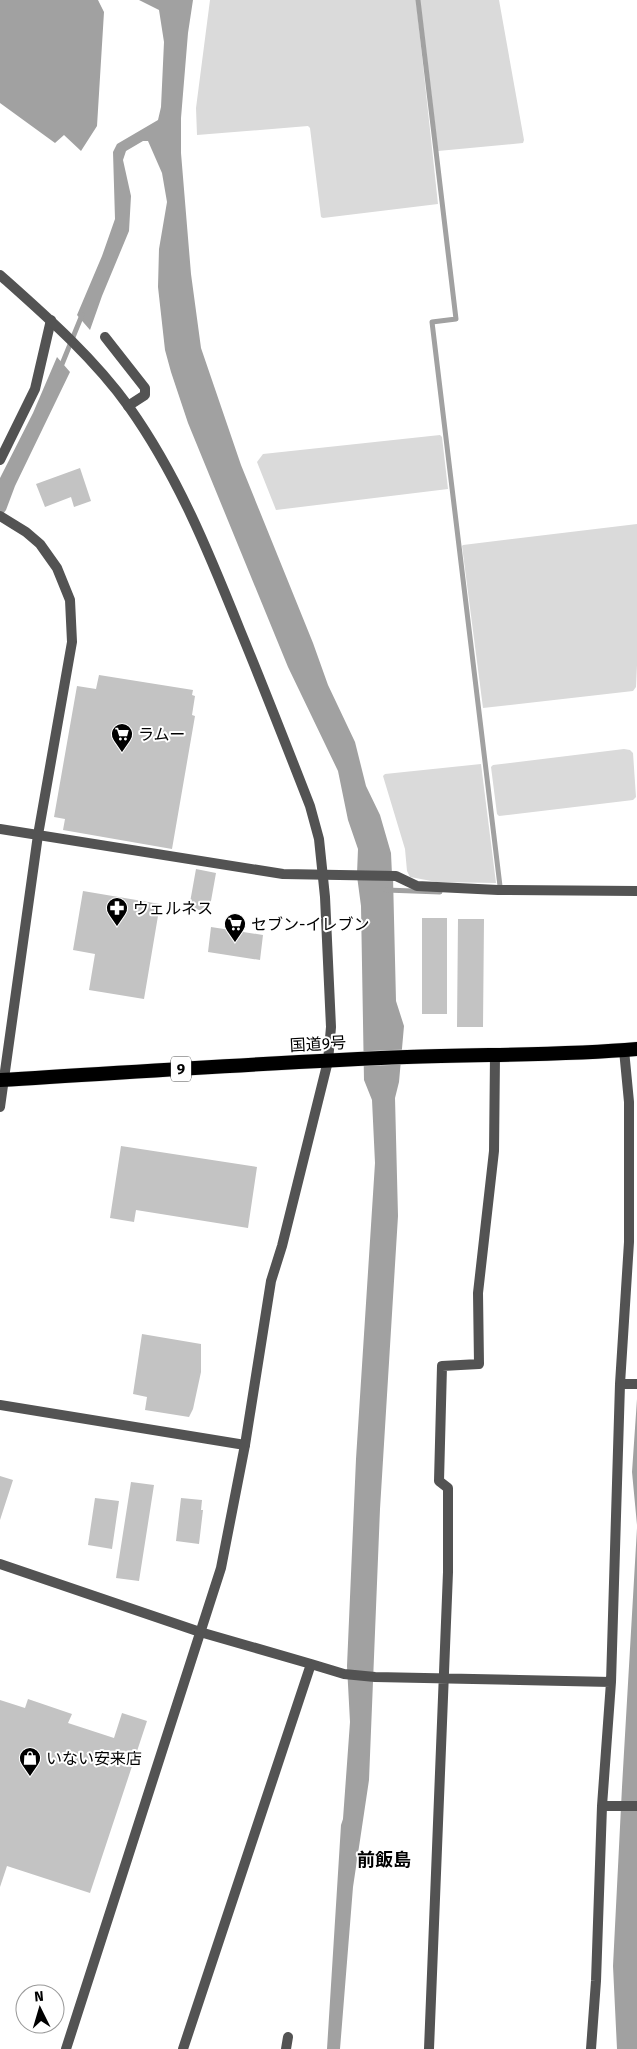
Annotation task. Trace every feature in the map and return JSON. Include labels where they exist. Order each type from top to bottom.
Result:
[{"type":"highway","name":"国道9号","points":[[2,1080],[406,1057],[495,1056],[630,1049]]},
{"type":"street","points":[[0,275],[62,331],[128,406],[165,463],[219,578],[310,806],[319,839],[324,876],[330,1028],[328,1061],[282,1246],[271,1281],[244,1445],[221,1568],[66,2049]]},
{"type":"street","points":[[0,460],[35,389],[51,320]]},
{"type":"street","points":[[105,337],[145,388],[143,397],[128,406]]},
{"type":"street","points":[[0,1107],[2,1080],[38,835],[70,662],[72,642],[70,600],[57,568],[45,550],[26,532],[1,516]]},
{"type":"street","points":[[0,829],[282,874],[393,876],[417,886],[498,890],[637,892]]},
{"type":"street","points":[[591,2049],[596,1981],[602,1806],[611,1682],[620,1384],[629,1242],[630,1049]]},
{"type":"street","points":[[429,2049],[448,1572],[448,1488],[439,1481],[442,1366],[479,1364],[478,1293],[494,1151],[495,1056]]},
{"type":"street","points":[[620,1384],[637,1384]]},
{"type":"street","points":[[0,1405],[244,1445]]},
{"type":"street","points":[[0,1564],[200,1632],[344,1674],[375,1677],[611,1682]]},
{"type":"street","points":[[182,2049],[310,1664]]},
{"type":"street","points":[[602,1806],[637,1806]]},
{"type":"street","points":[[286,2049],[288,2037]]},
{"type":"shaded area","points":[[0,0],[98,0],[104,12],[97,126],[81,151],[64,135],[55,143],[0,103]]},
{"type":"shaded area","points":[[139,0],[193,0],[188,33],[181,118],[181,153],[191,274],[201,348],[241,465],[328,685],[355,742],[366,786],[380,815],[391,853],[392,875],[357,874],[358,849],[348,820],[338,771],[288,667],[188,423],[171,372],[165,350],[158,287],[159,249],[167,202],[162,173],[148,141],[143,141],[126,151],[123,160],[131,196],[129,231],[90,330],[77,315],[102,256],[115,219],[113,152],[117,144],[158,120],[161,107],[164,42],[159,10]]},
{"type":"shaded area","points":[[210,0],[416,0],[438,204],[323,218],[321,217],[310,128],[308,126],[197,135],[196,108]]},
{"type":"shaded area","points":[[420,0],[499,0],[523,143],[438,151]]},
{"type":"shaded area","points":[[57,357],[70,372],[15,486],[6,510],[0,518],[0,478],[33,413]]},
{"type":"shaded area","points":[[440,435],[442,437],[448,489],[276,510],[257,462],[263,454]]},
{"type":"shaded area","points":[[637,524],[637,665],[636,687],[633,691],[483,708],[462,546]]},
{"type":"shaded area","points":[[624,749],[630,750],[633,753],[636,797],[633,800],[499,816],[497,814],[491,767],[493,765]]},
{"type":"shaded area","points":[[481,764],[496,883],[437,882],[410,877],[407,871],[405,849],[383,776],[385,774]]},
{"type":"shaded area","points":[[357,876],[393,877],[396,1001],[404,1026],[399,1082],[395,1098],[398,1216],[380,1509],[369,1780],[353,1887],[340,2049],[327,2049],[341,1825],[350,1722],[347,1666],[356,1459],[375,1163],[372,1100],[364,1080],[361,906]]},
{"type":"shaded area","points":[[637,1399],[637,1525],[632,1472]]},
{"type":"shaded area","points":[[637,1528],[637,2049],[617,2049],[613,1966]]},
{"type":"building","points":[[80,468],[91,501],[74,507],[71,497],[45,507],[36,484]]},
{"type":"building","points":[[99,675],[193,690],[192,695],[195,696],[192,715],[195,716],[172,849],[63,830],[65,819],[54,817],[77,686],[96,689]]},
{"type":"building","points":[[196,869],[216,873],[209,912],[189,908]]},
{"type":"building","name":"ウェルネス","points":[[83,891],[160,904],[144,999],[89,990],[95,954],[73,950]]},
{"type":"building","points":[[422,918],[447,918],[447,1014],[422,1014]]},
{"type":"building","points":[[458,919],[484,919],[483,1027],[457,1027]]},
{"type":"building","name":"セブン-イレブン","points":[[211,927],[263,935],[260,960],[208,952]]},
{"type":"building","points":[[121,1146],[257,1167],[248,1228],[136,1210],[134,1222],[110,1218]]},
{"type":"building","points":[[142,1334],[201,1344],[201,1372],[193,1409],[189,1417],[145,1410],[147,1397],[133,1394]]},
{"type":"building","points":[[0,1476],[13,1480],[0,1520]]},
{"type":"building","points":[[131,1482],[154,1485],[139,1581],[116,1578]]},
{"type":"building","points":[[95,1498],[119,1501],[112,1549],[88,1545]]},
{"type":"building","points":[[181,1498],[202,1500],[201,1510],[203,1510],[199,1544],[176,1541]]},
{"type":"building","points":[[28,1699],[72,1714],[68,1723],[114,1738],[122,1713],[147,1721],[90,1893],[7,1866],[0,1887],[0,1700],[25,1708]]},
{"type":"waterway","points":[[418,0],[456,319],[432,322],[500,886]]},
{"type":"waterway","points":[[60,369],[82,315]]},
{"type":"waterway","points":[[386,890],[440,892]]},
{"type":"place","name":"ラムー","points":[[122,753]]},
{"type":"place","name":"ウェルネス","points":[[117,927]]},
{"type":"place","name":"セブン-イレブン","points":[[235,943]]},
{"type":"place","name":"いない安来店","points":[[30,1777]]},
{"type":"district","name":"前飯島","points":[[384,1860]]}]
